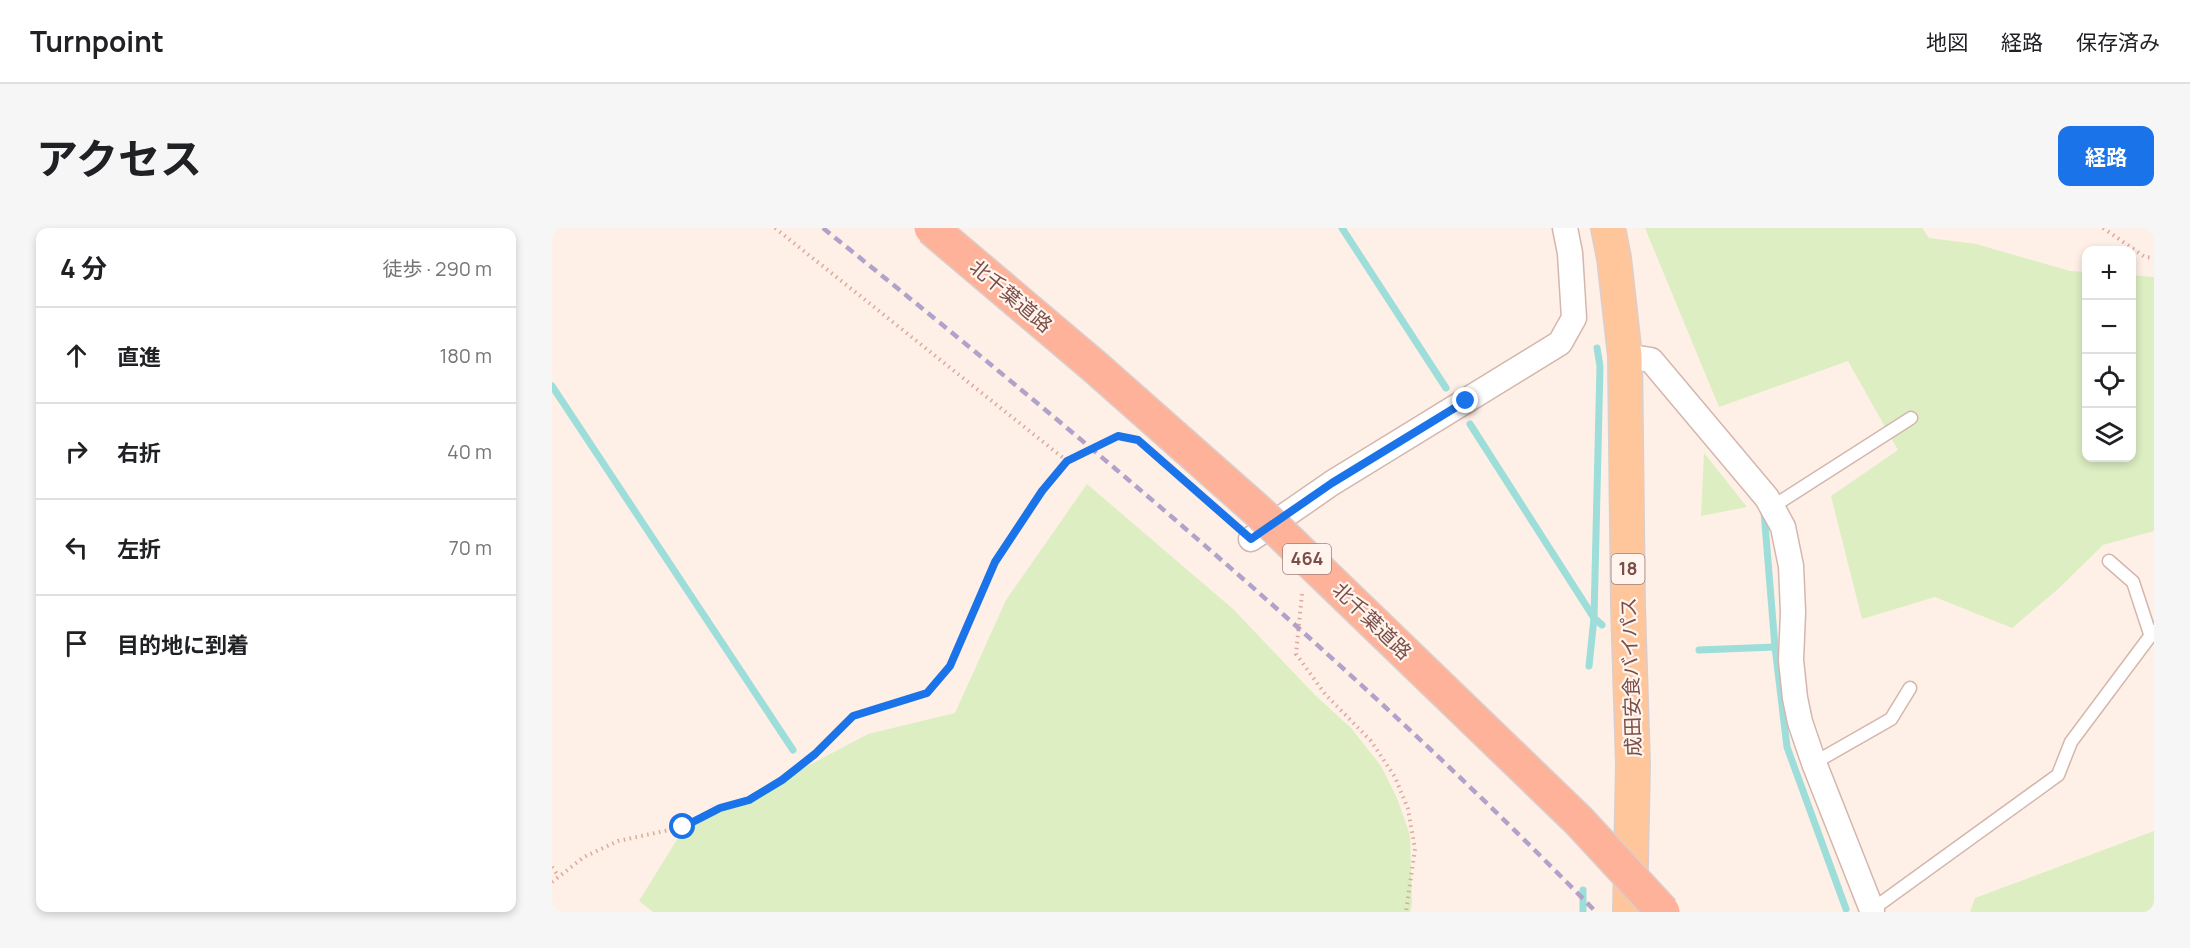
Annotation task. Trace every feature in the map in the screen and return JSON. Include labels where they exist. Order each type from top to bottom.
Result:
[{"type":"highway","name":"北千葉道路","points":[[931,228],[1095,366],[1258,512],[1579,821],[1663,912]]},
{"type":"main road","name":"成田安食バイパス","points":[[1608,228],[1614,258],[1625,356],[1628,607],[1633,764],[1630,912]]},
{"type":"street","points":[[1251,539],[1332,483],[1560,343],[1574,318],[1570,253],[1564,228]]},
{"type":"street","points":[[1625,356],[1651,360],[1767,498],[1783,527],[1791,566],[1791,660],[1795,698],[1814,763],[1871,911]]},
{"type":"lane","points":[[1772,507],[1911,418]]},
{"type":"lane","points":[[1871,911],[2058,775],[2071,742],[2152,632],[2133,582],[2109,561]]},
{"type":"lane","points":[[1814,763],[1891,719],[1910,688]]},
{"type":"path","points":[[775,228],[1067,461]]},
{"type":"path","points":[[2103,228],[2145,257],[2154,258]]},
{"type":"path","points":[[552,882],[584,857],[618,841],[683,827],[720,808],[749,800],[782,780],[815,754],[853,716],[927,693],[950,666],[995,562],[1042,491],[1067,461],[1118,436],[1138,440]]},
{"type":"path","points":[[1301,590],[1303,597],[1296,654],[1325,694],[1371,741],[1395,777],[1408,809],[1415,849],[1406,912]]},
{"type":"path","points":[[552,867],[559,877]]},
{"type":"green space","points":[[1645,228],[1922,228],[1929,238],[1976,244],[2070,271],[2082,272],[2082,462],[2136,462],[2136,275],[2154,277],[2154,531],[2103,545],[2057,590],[2012,628],[1935,597],[1862,619],[1831,496],[1898,450],[1848,361],[1719,407]]},
{"type":"green space","points":[[1704,453],[1747,507],[1701,516]]},
{"type":"green space","points":[[1087,484],[1233,609],[1315,695],[1351,728],[1381,766],[1397,798],[1410,835],[1412,904],[1410,912],[653,912],[639,901],[681,833],[868,734],[955,713],[1006,600]]},
{"type":"green space","points":[[2154,831],[2154,912],[1970,912],[1975,898]]},
{"type":"waterway","points":[[1342,228],[1446,388]]},
{"type":"waterway","points":[[1589,666],[1594,618],[1600,366],[1597,348]]},
{"type":"waterway","points":[[552,386],[793,750]]},
{"type":"waterway","points":[[1470,424],[1594,618],[1602,625]]},
{"type":"waterway","points":[[1764,512],[1775,647],[1787,747],[1846,909]]},
{"type":"waterway","points":[[1699,650],[1775,647]]},
{"type":"waterway","points":[[1583,890],[1583,912]]},
{"type":"railway","points":[[823,228],[1023,391],[1220,558],[1411,731],[1596,912]]},
{"type":"route","points":[[683,827],[720,808],[749,800],[782,780],[815,754],[853,716],[927,693],[950,666],[995,562],[1042,491],[1067,461],[1118,436],[1138,440],[1251,539],[1332,483],[1466,401]]}]
